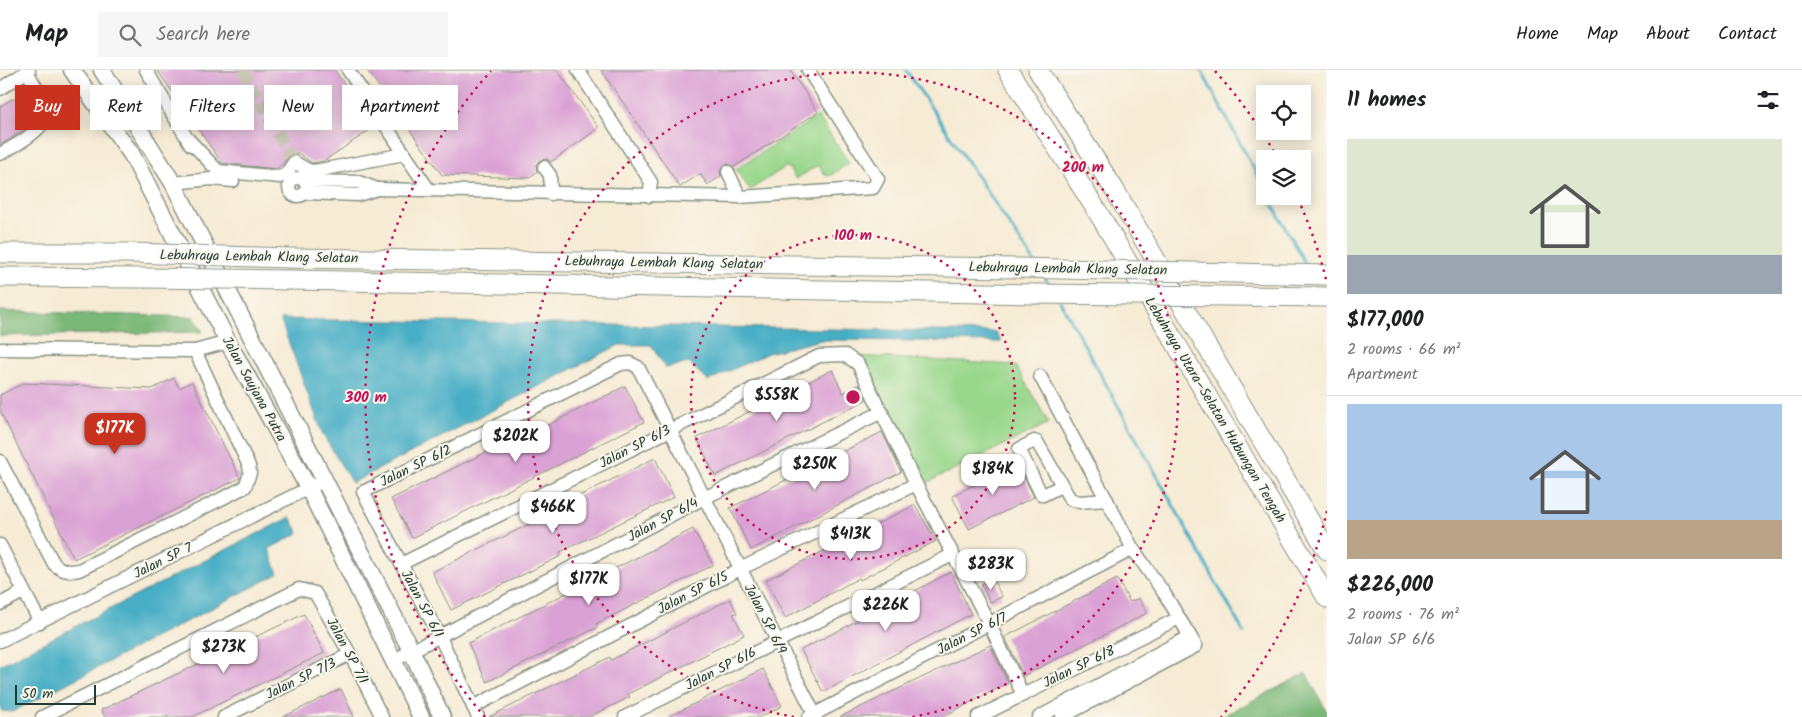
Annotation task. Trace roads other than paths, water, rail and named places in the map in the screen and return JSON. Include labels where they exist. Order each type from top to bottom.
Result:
[{"type":"highway","name":"Lebuhraya Utara–Selatan Hubungan Tengah","points":[[1008,70],[1099,214],[1327,598]]},
{"type":"highway","name":"Lebuhraya Utara–Selatan Hubungan Tengah","points":[[1038,70],[1114,189],[1327,550]]},
{"type":"highway","name":"Lebuhraya Lembah Klang Selatan","points":[[0,253],[1019,268],[1327,275]]},
{"type":"highway","name":"Lebuhraya Lembah Klang Selatan","points":[[0,277],[1327,297]]},
{"type":"main road","name":"Jalan Saujana Putra","points":[[72,70],[132,155],[228,342],[309,489],[422,717]]},
{"type":"main road","name":"Jalan Saujana Putra","points":[[102,70],[111,85]]},
{"type":"main road","name":"Jalan Saujana Putra","points":[[140,130],[173,183],[412,652],[442,717]]},
{"type":"street","points":[[0,88],[28,70],[49,112],[47,119],[39,128],[0,154]]},
{"type":"street","points":[[114,70],[115,85]]},
{"type":"street","points":[[146,70],[211,179]]},
{"type":"street","points":[[348,70],[429,190]]},
{"type":"street","points":[[578,70],[651,182],[649,196]]},
{"type":"street","points":[[173,183],[211,179],[288,185],[294,178],[305,187],[359,182],[377,189],[740,197],[873,188],[878,179],[808,70]]},
{"type":"street","points":[[188,139],[218,171],[280,178],[286,174],[294,162],[310,171],[404,154]]},
{"type":"street","points":[[544,167],[550,175],[552,194]]},
{"type":"street","points":[[728,172],[740,197]]},
{"type":"street","points":[[0,349],[195,351],[228,342]]},
{"type":"street","points":[[0,461],[54,564],[60,569],[69,572],[79,570],[245,487],[250,473],[249,466],[195,351]]},
{"type":"street","name":"Jalan SP 6/3","points":[[401,564],[819,356],[845,355],[858,364],[882,412]]},
{"type":"street","name":"Jalan SP 6/9","points":[[630,363],[638,367],[813,716]]},
{"type":"street","name":"Jalan SP 6/2","points":[[363,492],[621,364],[630,363]]},
{"type":"street","points":[[1040,376],[1133,549],[1196,646],[1062,717]]},
{"type":"street","points":[[882,412],[916,484],[990,625],[1023,695]]},
{"type":"street","name":"Jalan SP 6/4","points":[[394,660],[704,498],[882,412]]},
{"type":"street","name":"Jalan SP 7","points":[[0,641],[325,480]]},
{"type":"street","name":"Jalan SP 6/5","points":[[475,712],[740,569],[916,484]]},
{"type":"street","points":[[1061,486],[1074,501],[1107,500]]},
{"type":"street","name":"Jalan SP 6/1","points":[[363,492],[440,637],[475,712]]},
{"type":"street","points":[[0,547],[40,622]]},
{"type":"street","name":"Jalan SP 6/7","points":[[813,716],[1133,549]]},
{"type":"street","name":"Jalan SP 6/6","points":[[625,717],[952,555]]},
{"type":"street","name":"Jalan SP 7/1","points":[[67,711],[299,589],[308,589],[315,593],[350,654],[382,717]]},
{"type":"street","points":[[0,604],[23,592]]},
{"type":"street","name":"Jalan SP 6/8","points":[[978,717],[1179,618]]},
{"type":"street","points":[[1040,717],[1190,636]]},
{"type":"street","name":"Jalan SP 7/3","points":[[224,717],[350,654]]},
{"type":"street","points":[[42,717],[67,711]]},
{"type":"water","points":[[280,319],[996,332],[1001,342],[821,340],[768,353],[708,381],[689,363],[666,368],[651,345],[619,345],[352,483],[323,435]]},
{"type":"water","points":[[290,517],[299,533],[269,549],[278,574],[12,712],[2,711],[0,707],[0,665]]},
{"type":"waterway","points":[[906,70],[1035,263]]},
{"type":"waterway","points":[[1201,70],[1256,173]]},
{"type":"waterway","points":[[1273,205],[1308,269]]},
{"type":"waterway","points":[[1044,276],[1051,288]]},
{"type":"waterway","points":[[1060,301],[1244,633]]},
{"type":"tunnel","points":[[242,70],[294,162]]}]
